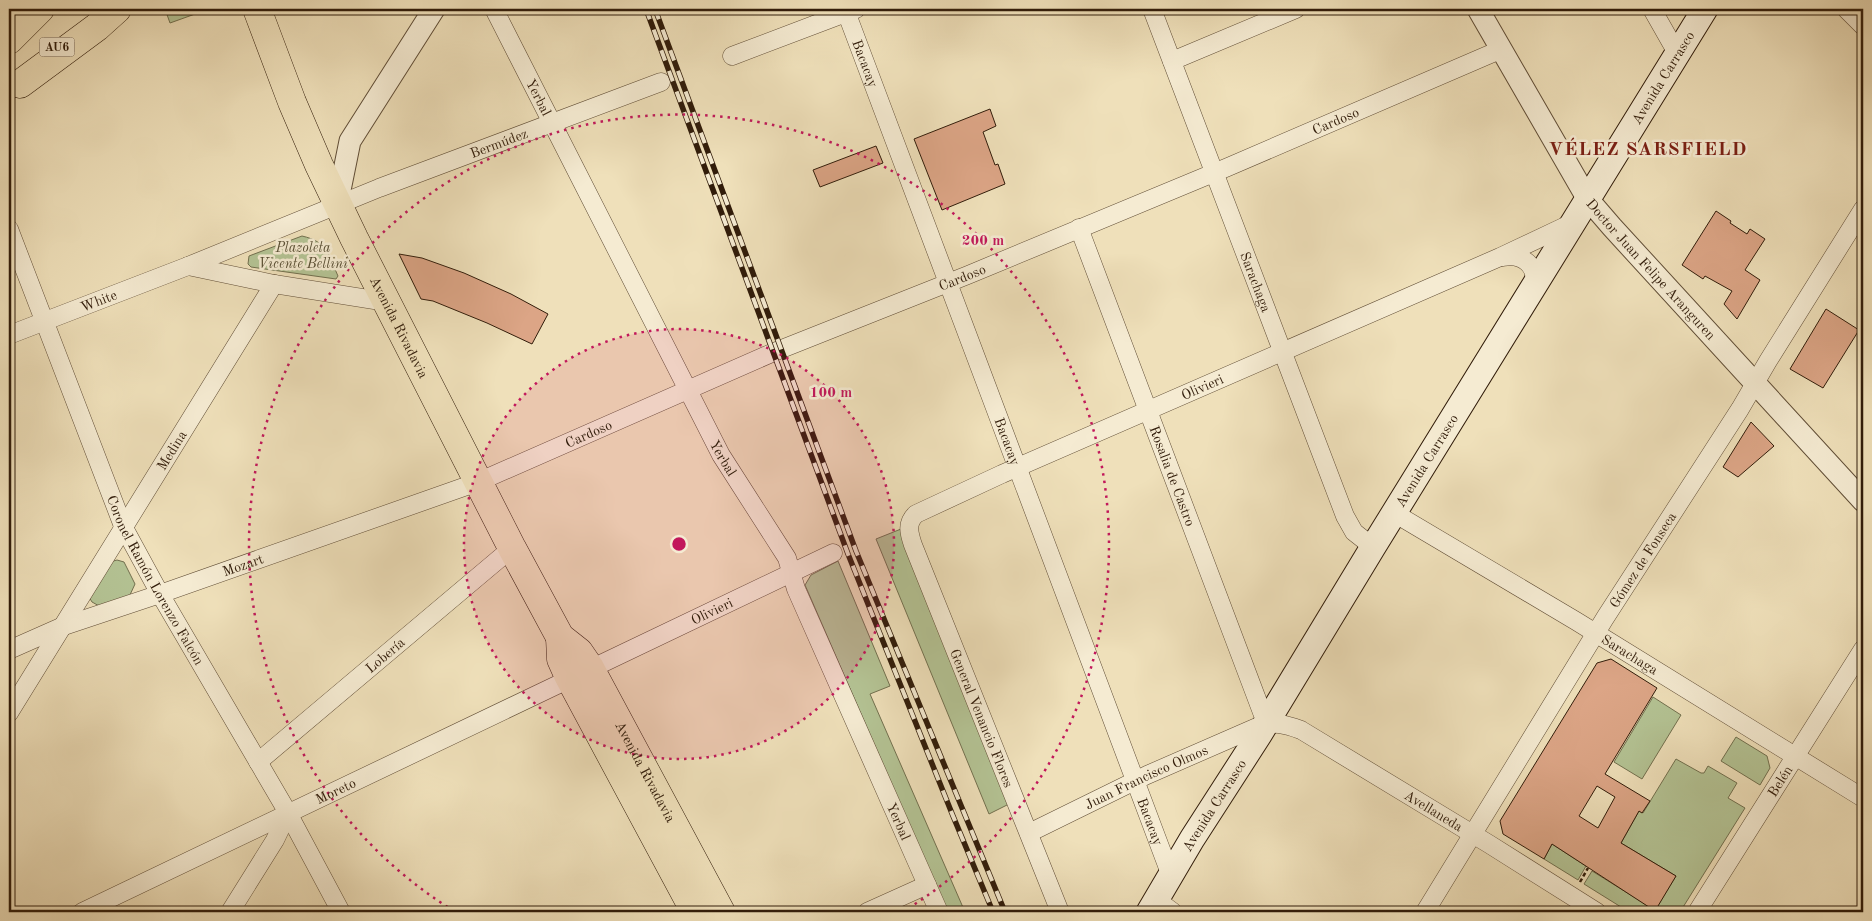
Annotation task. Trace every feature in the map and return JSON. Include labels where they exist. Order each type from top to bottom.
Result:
[{"type":"main road","name":"AU6","points":[[9,40],[40,9]]},
{"type":"main road","name":"AU6","points":[[14,89],[94,9]]},
{"type":"main road","points":[[14,89],[97,27],[117,9]]},
{"type":"main road","name":"Avenida Rivadavia","points":[[257,9],[292,102],[337,205],[512,548],[560,636],[561,659],[579,673],[721,912]]},
{"type":"main road","name":"Avenida Carrasco","points":[[1160,908],[1171,876],[1192,839],[1266,723],[1704,9]]},
{"type":"main road","name":"Avenida Rivadavia","points":[[579,673],[696,912]]},
{"type":"street","points":[[337,205],[350,140],[434,9]]},
{"type":"street","name":"Yerbal","points":[[494,9],[553,122],[720,455],[787,558],[796,589],[939,912]]},
{"type":"street","name":"Sarachaga","points":[[1152,9],[1345,516],[1354,532],[1373,546]]},
{"type":"street","points":[[1172,61],[1296,9]]},
{"type":"street","name":"Doctor Juan Felipe Aranguren","points":[[1478,9],[1587,198],[1863,501]]},
{"type":"street","points":[[1652,9],[1678,53]]},
{"type":"street","points":[[1846,9],[1863,26]]},
{"type":"street","points":[[732,56],[849,10]]},
{"type":"street","name":"Bacacay","points":[[849,10],[1134,781],[1171,876]]},
{"type":"street","name":"Cardoso","points":[[478,482],[774,352],[949,283],[1502,50]]},
{"type":"street","name":"Bermúdez","points":[[337,205],[661,82]]},
{"type":"street","name":"White","points":[[9,335],[188,266],[337,205]]},
{"type":"street","name":"Gómez de Fonseca","points":[[1425,912],[1596,634],[1756,383],[1863,210]]},
{"type":"street","name":"Olivieri","points":[[910,523],[916,514],[1500,257],[1572,223]]},
{"type":"street","name":"Rosalia de Castro","points":[[1079,228],[1266,723]]},
{"type":"street","name":"Coronel Ramón Lorenzo Falcón","points":[[9,229],[124,526],[160,594],[288,813],[341,912]]},
{"type":"street","name":"Olivieri","points":[[1500,257],[1518,256],[1529,263],[1534,274],[1534,286]]},
{"type":"street","points":[[188,266],[274,284],[387,302]]},
{"type":"street","name":"Medina","points":[[9,713],[274,284]]},
{"type":"street","name":"Mozart","points":[[9,650],[61,627],[478,482]]},
{"type":"street","name":"Sarachaga","points":[[1394,512],[1863,798]]},
{"type":"street","name":"General Venancio Flores","points":[[910,523],[908,529],[913,545],[1060,912]]},
{"type":"street","name":"Lobería","points":[[258,762],[512,548]]},
{"type":"street","name":"Olivieri","points":[[579,673],[833,553]]},
{"type":"street","name":"Belén","points":[[1697,912],[1863,649]]},
{"type":"street","name":"Moreto","points":[[82,912],[579,673]]},
{"type":"street","name":"Avellaneda","points":[[1266,723],[1277,722],[1301,730],[1597,912]]},
{"type":"street","name":"Juan Francisco Olmos","points":[[1029,833],[1134,781],[1266,723]]},
{"type":"street","points":[[230,912],[275,840],[288,813]]},
{"type":"street","points":[[867,912],[927,885]]},
{"type":"path","points":[[1580,882],[1588,868]]},
{"type":"green space","points":[[165,9],[209,9],[170,23]]},
{"type":"green space","name":"Plazoleta Vicente Bellini","points":[[302,236],[317,242],[326,250],[338,276],[336,279],[251,267],[248,264],[249,256]]},
{"type":"green space","points":[[901,529],[1009,804],[989,814],[876,539]]},
{"type":"green space","points":[[117,560],[124,562],[135,584],[129,597],[101,607],[92,602],[89,597],[110,562]]},
{"type":"green space","points":[[838,561],[890,686],[870,694],[965,912],[947,912],[805,585],[811,575]]},
{"type":"green space","points":[[1653,697],[1681,715],[1642,779],[1614,762]]},
{"type":"green space","points":[[1736,737],[1767,756],[1770,768],[1760,785],[1721,761]]},
{"type":"green space","points":[[1676,759],[1701,773],[1704,773],[1708,766],[1737,783],[1728,798],[1745,808],[1680,912],[1629,912],[1584,884],[1592,871],[1655,910],[1676,876],[1621,843],[1639,811],[1643,813]]},
{"type":"green space","points":[[1552,844],[1586,866],[1578,880],[1544,859]]},
{"type":"building","points":[[990,109],[996,126],[983,132],[995,165],[998,164],[1005,184],[942,210],[914,139]]},
{"type":"building","points":[[876,146],[883,163],[820,187],[813,170]]},
{"type":"building","points":[[1716,211],[1747,234],[1750,229],[1765,239],[1745,270],[1760,280],[1737,319],[1724,304],[1732,291],[1705,276],[1703,279],[1682,265]]},
{"type":"building","points":[[399,254],[422,258],[464,273],[511,294],[548,314],[532,344],[433,301],[421,299]]},
{"type":"building","points":[[1826,309],[1859,330],[1823,388],[1790,369]]},
{"type":"building","points":[[1751,422],[1774,446],[1738,477],[1723,467]]},
{"type":"building","points":[[1611,659],[1657,688],[1605,774],[1650,801],[1642,813],[1639,811],[1621,843],[1676,876],[1655,911],[1552,844],[1544,859],[1503,834],[1500,821],[1597,663]],"holes":[[[1597,786],[1615,797],[1598,828],[1579,816]]]},
{"type":"railway","points":[[646,9],[848,554],[993,912]]},
{"type":"railway","points":[[655,9],[856,551],[1005,912]]},
{"type":"district","name":"VÉLEZ SARSFIELD","points":[[1648,148]]}]
